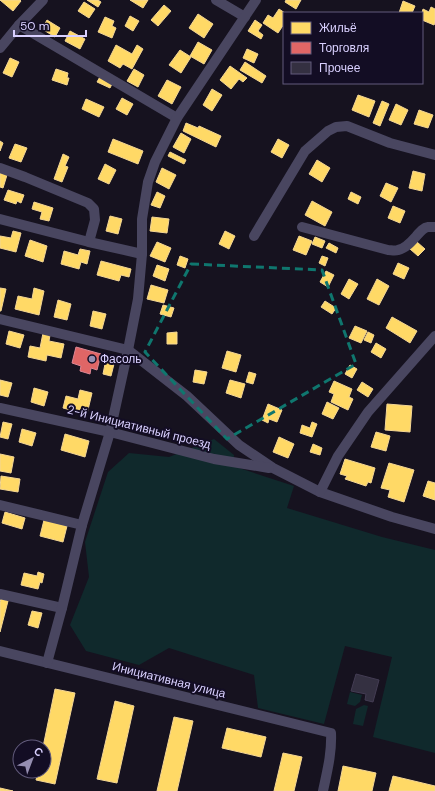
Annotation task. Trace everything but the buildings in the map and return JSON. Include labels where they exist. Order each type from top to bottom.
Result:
[{"type":"street","points":[[0,48],[43,0]]},
{"type":"street","points":[[216,0],[245,17]]},
{"type":"street","points":[[47,663],[82,525],[110,432],[128,350],[138,299],[142,254],[142,219],[148,182],[155,162],[177,118],[256,0]]},
{"type":"street","points":[[19,25],[177,118]]},
{"type":"street","points":[[254,236],[305,151],[328,131],[336,127],[347,126],[390,143],[435,155]]},
{"type":"street","points":[[0,168],[88,203],[94,209],[95,220],[89,242]]},
{"type":"street","points":[[0,219],[142,254]]},
{"type":"street","points":[[302,228],[388,250],[396,250],[412,242],[420,232],[427,227],[435,227]]},
{"type":"street","points":[[0,319],[128,350],[186,396],[239,446],[273,468],[320,492],[392,517],[435,529]]},
{"type":"street","points":[[320,492],[338,456],[368,412],[435,336]]},
{"type":"street","name":"2-й Инициативный проезд","points":[[0,408],[110,432],[214,459],[273,468]]},
{"type":"street","points":[[0,504],[82,525]]},
{"type":"street","points":[[0,594],[62,608]]},
{"type":"street","name":"Инициативная улица","points":[[0,651],[331,733],[332,749],[323,791]]},
{"type":"highlighted area","points":[[191,264],[322,270],[356,364],[227,439],[145,352]]},
{"type":"green space","points":[[214,439],[234,455],[233,466],[294,486],[287,508],[382,537],[435,550],[435,753],[373,737],[392,657],[345,646],[324,724],[258,708],[254,675],[169,648],[139,665],[86,651],[70,625],[89,577],[85,542],[108,472],[129,453],[169,457]]},
{"type":"green space","points":[[350,692],[362,695],[360,702],[355,706],[347,704]]},
{"type":"green space","points":[[364,705],[368,706],[363,726],[353,724],[356,709]]},
{"type":"place","name":"Фасоль","points":[[92,359]]}]
